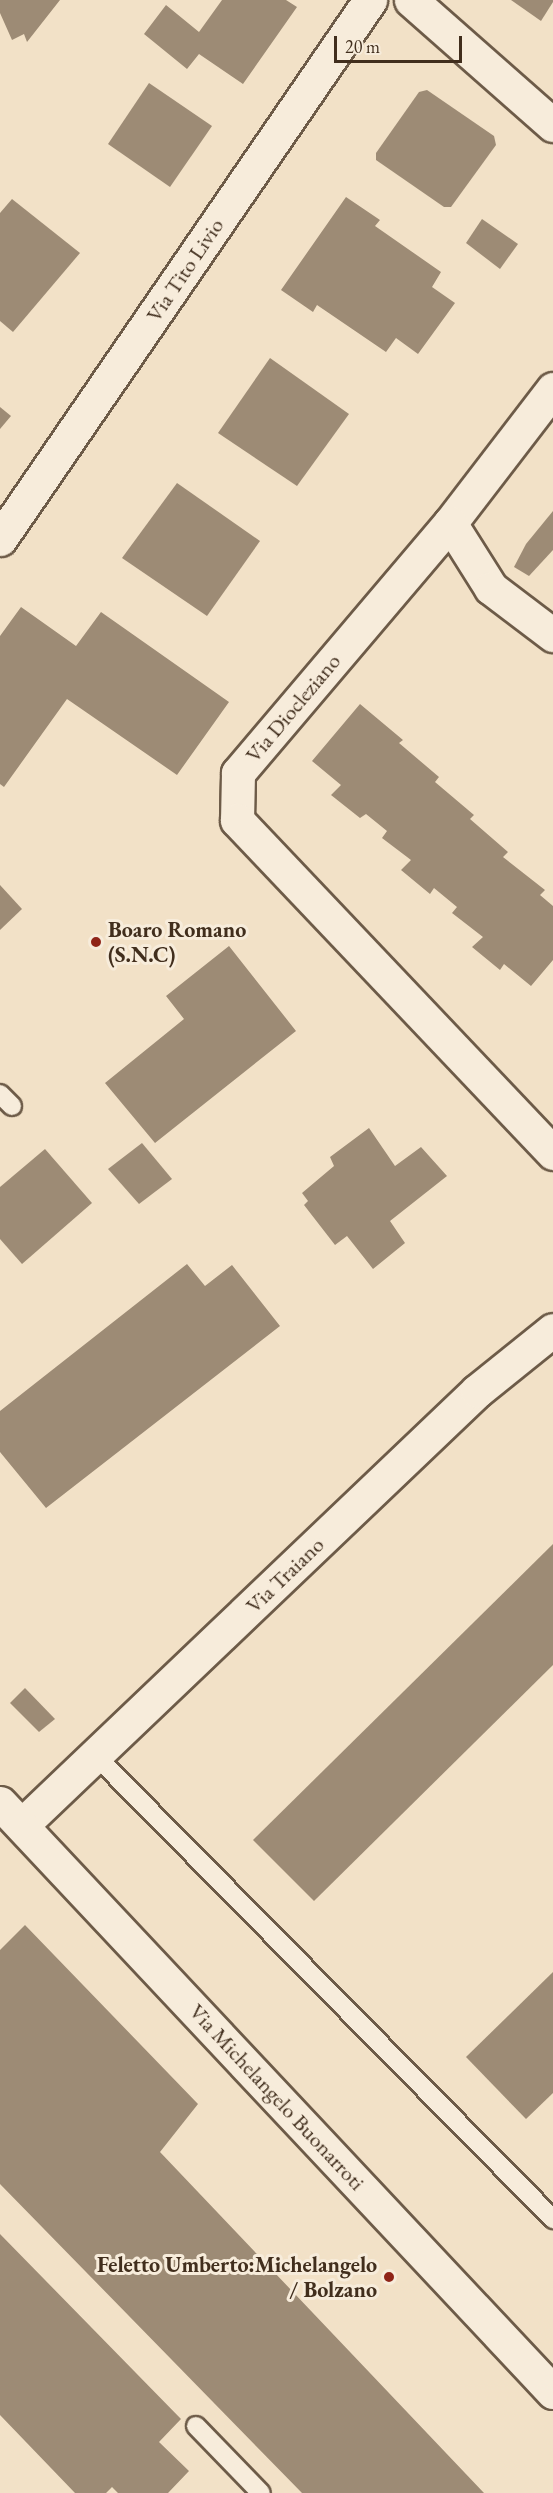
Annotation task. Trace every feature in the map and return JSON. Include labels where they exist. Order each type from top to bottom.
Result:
[{"type":"street","name":"Via Tito Livio","points":[[0,539],[370,0]]},
{"type":"street","points":[[411,0],[553,125]]},
{"type":"street","name":"Via Diocleziano","points":[[553,389],[450,523],[238,773],[237,820],[553,1153]]},
{"type":"street","points":[[450,523],[491,588],[553,635]]},
{"type":"street","name":"Via Traiano","points":[[11,1814],[96,1755],[477,1391],[553,1330]]},
{"type":"street","name":"Via Michelangelo Buonarroti","points":[[11,1814],[553,2392]]},
{"type":"lane","points":[[96,1755],[553,2219]]},
{"type":"lane","points":[[196,2426],[261,2493]]},
{"type":"building","points":[[0,0],[60,0],[27,42],[24,34],[12,40],[0,13]]},
{"type":"building","points":[[222,0],[286,0],[297,7],[243,84],[199,54],[187,69],[144,34],[166,5],[199,32]]},
{"type":"building","points":[[511,0],[553,0],[553,2],[541,21]]},
{"type":"building","points":[[149,83],[212,126],[170,187],[108,144]]},
{"type":"building","points":[[427,90],[494,136],[496,145],[451,207],[444,207],[376,160],[376,153],[419,92]]},
{"type":"building","points":[[346,197],[380,220],[375,226],[441,272],[432,287],[455,303],[418,354],[396,338],[386,352],[317,305],[313,312],[281,290]]},
{"type":"building","points":[[12,199],[80,253],[13,332],[0,321],[0,213]]},
{"type":"building","points":[[482,219],[518,244],[500,269],[466,243]]},
{"type":"building","points":[[270,358],[349,414],[297,486],[218,433]]},
{"type":"building","points":[[0,407],[11,416],[0,429]]},
{"type":"building","points":[[177,483],[260,541],[207,616],[122,558]]},
{"type":"building","points":[[553,511],[553,550],[529,576],[514,567],[526,544]]},
{"type":"building","points":[[21,607],[76,646],[101,612],[229,702],[177,775],[67,699],[4,787],[0,784],[0,636]]},
{"type":"building","points":[[360,704],[403,740],[399,743],[439,777],[435,782],[474,815],[470,819],[508,852],[503,857],[545,890],[540,895],[553,906],[553,960],[531,986],[504,964],[500,970],[472,947],[483,937],[452,913],[457,907],[434,888],[430,894],[401,870],[411,860],[382,838],[387,831],[366,814],[360,818],[331,795],[341,785],[312,761]]},
{"type":"building","points":[[0,885],[22,909],[0,930]]},
{"type":"building","points":[[229,946],[296,1031],[155,1143],[105,1083],[184,1019],[166,996]]},
{"type":"building","points":[[369,1128],[395,1166],[421,1147],[447,1176],[390,1221],[405,1243],[373,1269],[347,1236],[335,1245],[304,1205],[308,1201],[302,1193],[334,1166],[330,1157]]},
{"type":"building","points":[[142,1143],[172,1179],[139,1204],[108,1169]]},
{"type":"building","points":[[45,1149],[92,1203],[22,1264],[0,1239],[0,1187]]},
{"type":"building","points":[[187,1264],[205,1286],[232,1265],[280,1326],[46,1508],[0,1452],[0,1411]]},
{"type":"building","points":[[553,1544],[553,1665],[314,1901],[253,1840]]},
{"type":"building","points":[[25,1688],[55,1719],[39,1732],[10,1703]]},
{"type":"building","points":[[25,1925],[198,2104],[160,2152],[484,2493],[302,2493],[0,2184],[0,1950]]},
{"type":"building","points":[[553,1972],[553,2093],[526,2119],[466,2057]]},
{"type":"building","points":[[0,2234],[181,2419],[159,2442],[189,2471],[168,2493],[118,2493],[112,2487],[106,2493],[75,2493],[0,2415]]},
{"type":"place","name":"Boaro Romano (S.N.C)","points":[[96,942]]},
{"type":"place","name":"Feletto Umberto:Michelangelo / Bolzano","points":[[389,2277]]}]
